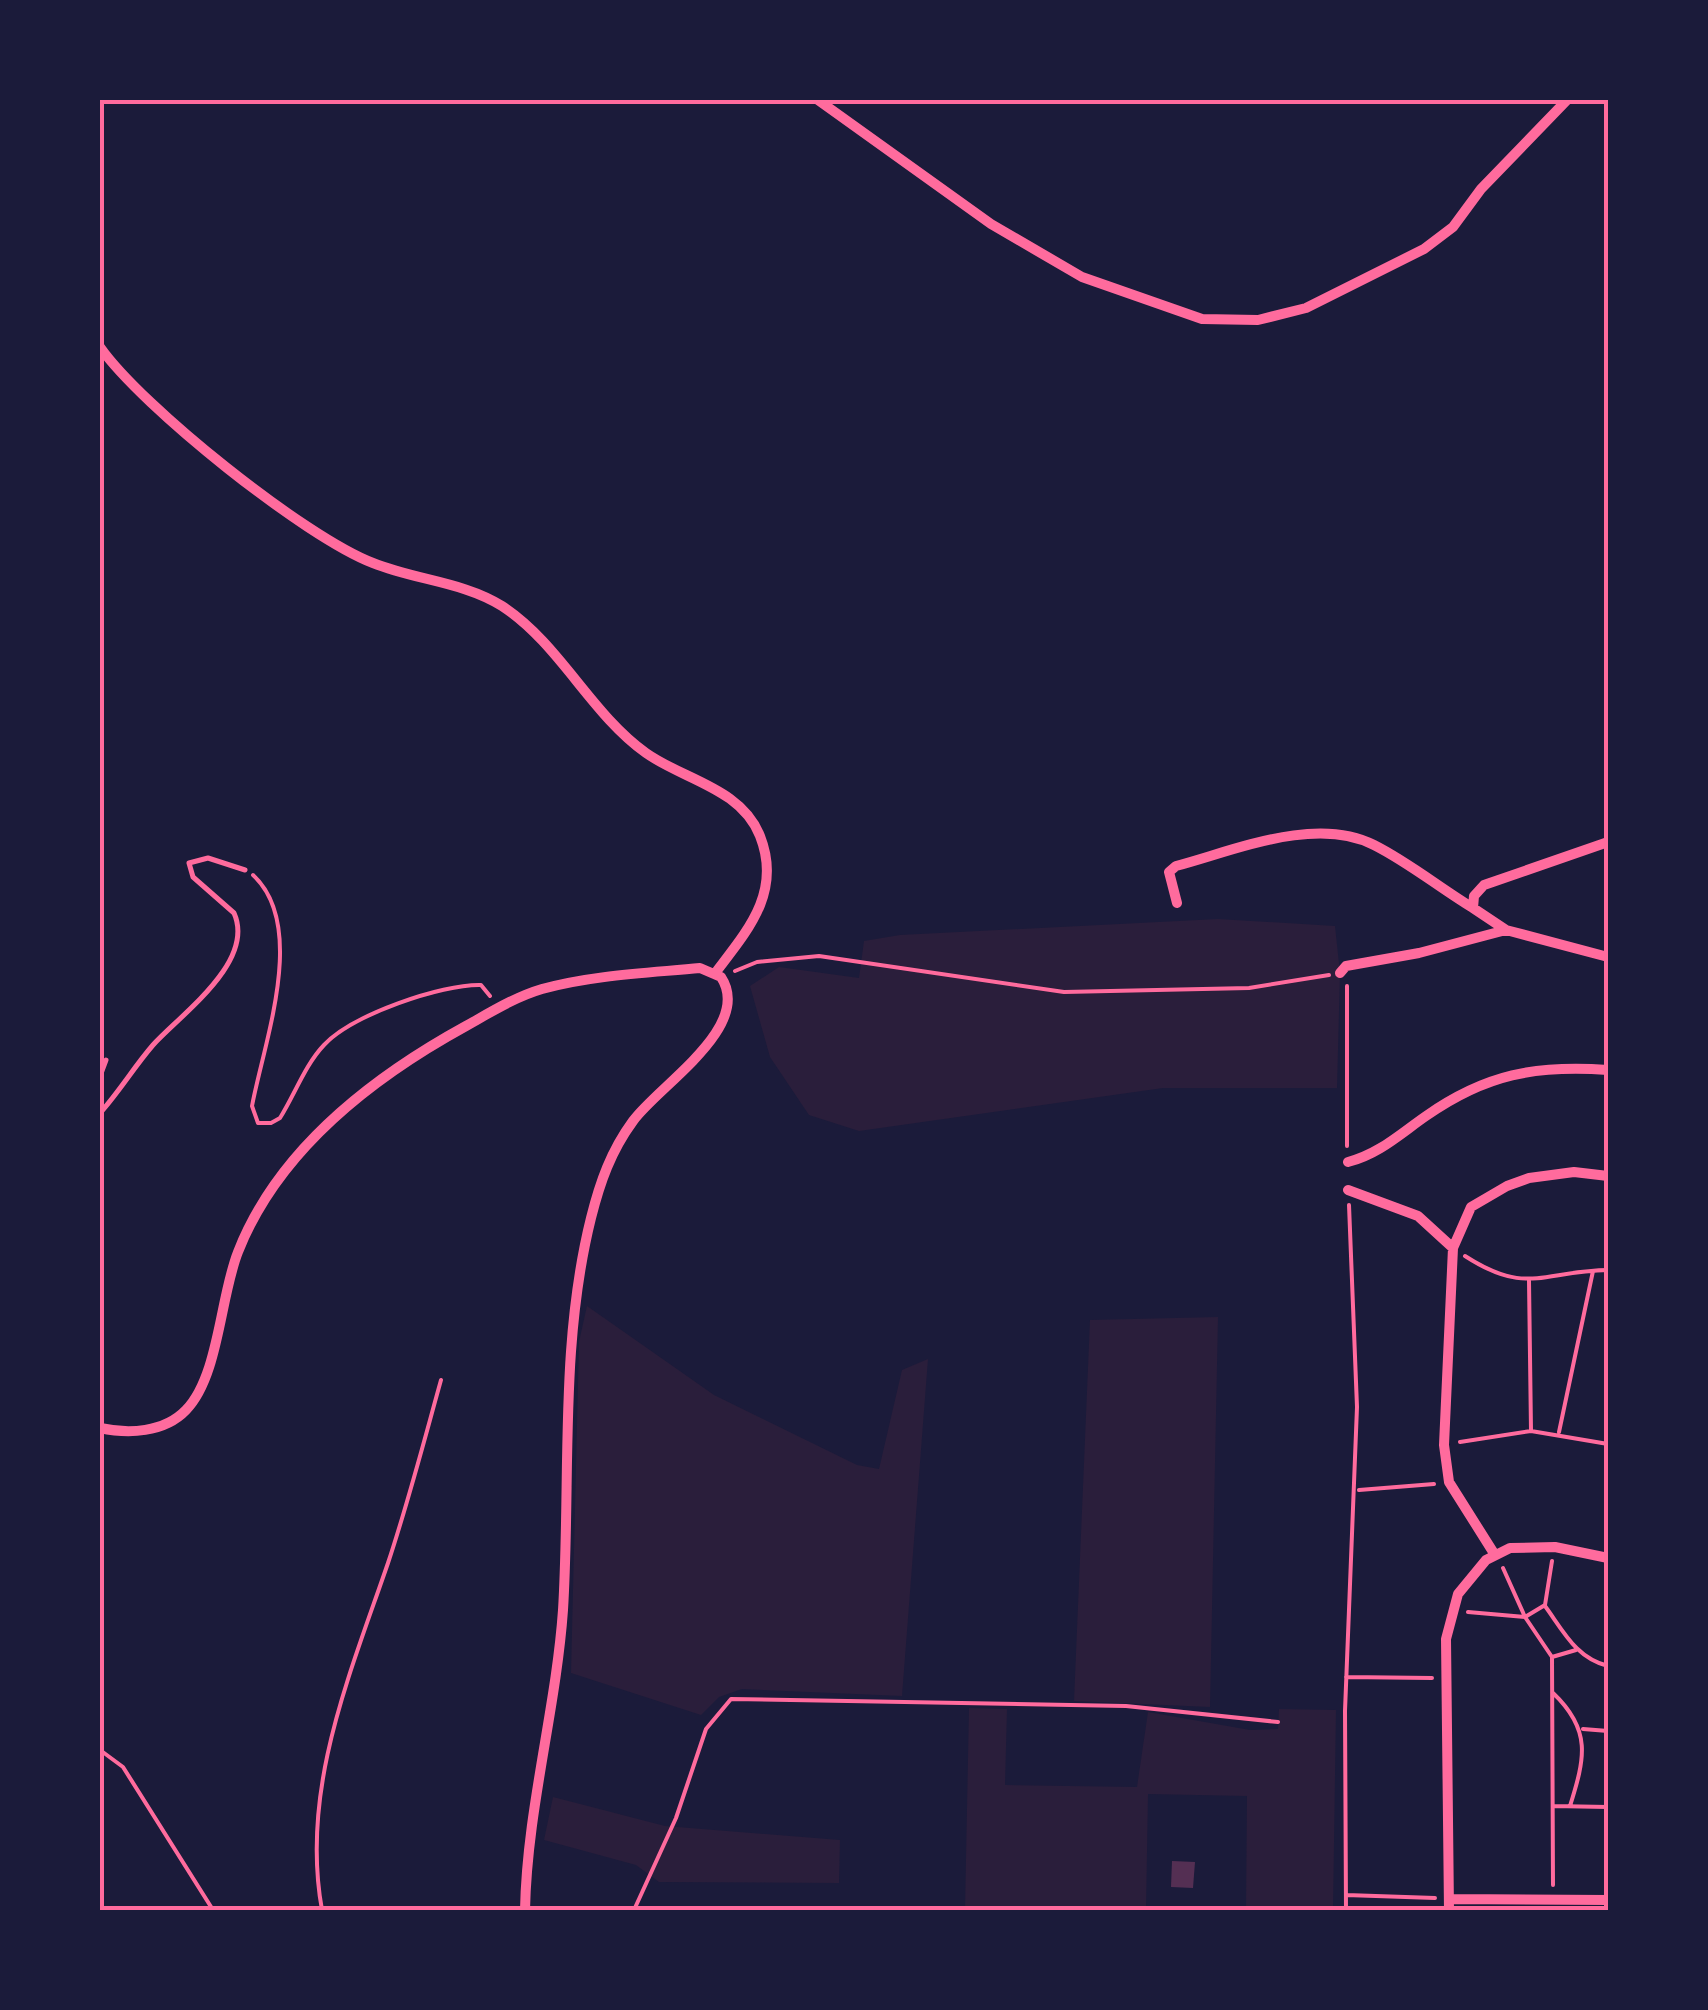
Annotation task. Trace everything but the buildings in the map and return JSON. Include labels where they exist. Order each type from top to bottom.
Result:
[{"type":"street","points":[[818,100],[991,224],[1082,277],[1202,319],[1258,320],[1306,308],[1424,248],[1453,227],[1528,138],[1568,100]]},
{"type":"street","points":[[100,348],[136,390],[268,497],[333,541],[370,562],[462,588],[502,606],[642,750],[728,795],[750,816],[766,859],[764,898],[753,922],[718,974]]},
{"type":"street","points":[[1177,903],[1169,872],[1176,866],[1277,840],[1321,834],[1371,842],[1506,930],[1608,958]]},
{"type":"street","points":[[1473,908],[1474,896],[1484,885],[1608,842]]},
{"type":"street","points":[[1343,970],[1506,930]]},
{"type":"street","points":[[100,1428],[146,1430],[176,1419],[186,1410],[203,1382],[239,1250],[280,1178],[324,1128],[377,1083],[436,1042],[496,1009],[542,990],[700,968],[718,974],[728,998],[723,1022],[700,1054],[650,1101],[613,1151],[582,1259],[571,1322],[567,1520],[557,1684],[528,1856],[524,1910]]},
{"type":"street","points":[[1348,1162],[1370,1156],[1449,1100],[1498,1076],[1608,1070]]},
{"type":"street","points":[[1494,1555],[1448,1482],[1444,1445],[1453,1248],[1471,1207],[1507,1186],[1529,1178],[1574,1172],[1608,1176]]},
{"type":"street","points":[[1348,1190],[1418,1216],[1453,1248]]},
{"type":"street","points":[[1608,1558],[1554,1546],[1520,1546],[1494,1555],[1466,1580],[1446,1640],[1449,1904],[1608,1900]]},
{"type":"lane","points":[[100,1113],[158,1039],[215,985],[236,937],[234,912],[197,881],[189,863],[208,858],[246,870]]},
{"type":"lane","points":[[100,1076],[106,1060]]},
{"type":"path","points":[[246,870],[273,899],[280,930],[275,992],[252,1106],[258,1123],[275,1122],[322,1047],[365,1016],[475,985],[486,990],[496,1009]]},
{"type":"path","points":[[718,974],[757,962],[818,956],[1064,992],[1232,989],[1343,970],[1348,1162]]},
{"type":"path","points":[[1346,1910],[1346,1677],[1356,1490],[1348,1190]]},
{"type":"path","points":[[1453,1248],[1511,1281],[1570,1270],[1608,1270]]},
{"type":"path","points":[[1559,1432],[1593,1270]]},
{"type":"path","points":[[1529,1280],[1531,1432]]},
{"type":"path","points":[[322,1910],[319,1830],[332,1730],[404,1512],[441,1380]]},
{"type":"path","points":[[1444,1445],[1531,1432],[1559,1432],[1608,1444]]},
{"type":"path","points":[[1356,1490],[1448,1482]]},
{"type":"path","points":[[1554,1546],[1545,1605],[1576,1650],[1589,1661],[1608,1666]]},
{"type":"path","points":[[1494,1555],[1519,1596],[1525,1618],[1552,1657],[1554,1899]]},
{"type":"path","points":[[1453,1611],[1525,1618],[1545,1605]]},
{"type":"path","points":[[1552,1657],[1576,1650]]},
{"type":"path","points":[[1346,1677],[1447,1678]]},
{"type":"path","points":[[1554,1693],[1575,1714],[1582,1729],[1579,1777],[1570,1806]]},
{"type":"path","points":[[634,1910],[676,1818],[706,1729],[731,1700],[1126,1706],[1278,1722]]},
{"type":"path","points":[[1582,1729],[1608,1731]]},
{"type":"path","points":[[100,1750],[123,1768],[213,1910]]},
{"type":"path","points":[[1554,1806],[1608,1807]]},
{"type":"path","points":[[1346,1895],[1449,1904]]},
{"type":"shaded area","points":[[1218,919],[1335,926],[1340,973],[1337,1088],[1163,1088],[859,1131],[809,1115],[770,1057],[750,986],[779,967],[859,978],[864,941],[900,935]]},
{"type":"shaded area","points":[[587,1306],[714,1395],[857,1465],[879,1469],[902,1370],[928,1359],[902,1696],[742,1689],[719,1697],[701,1715],[571,1673],[579,1342]]},
{"type":"shaded area","points":[[1218,1317],[1210,1707],[1074,1701],[1090,1320]]},
{"type":"shaded area","points":[[969,1708],[1007,1709],[1005,1785],[1137,1787],[1148,1712],[1250,1730],[1278,1729],[1279,1709],[1336,1710],[1333,1910],[1246,1910],[1247,1796],[1148,1794],[1146,1910],[965,1910]]},
{"type":"shaded area","points":[[553,1797],[665,1826],[840,1840],[839,1883],[659,1882],[636,1865],[544,1840]]}]
